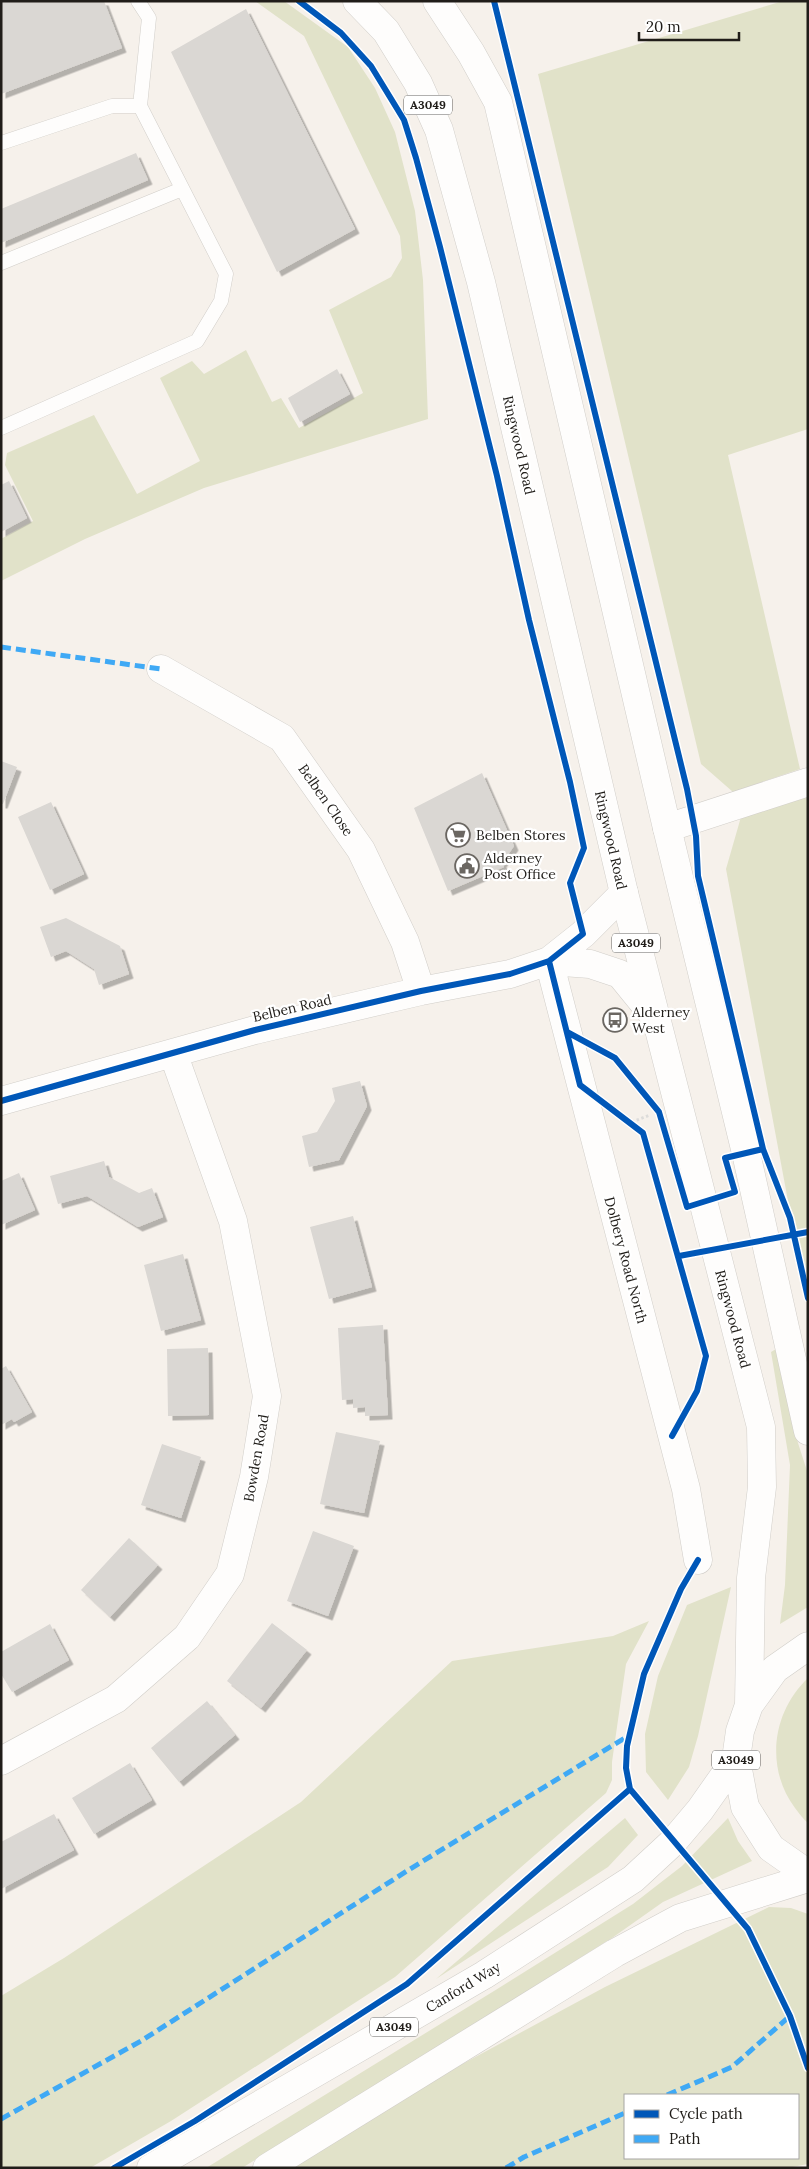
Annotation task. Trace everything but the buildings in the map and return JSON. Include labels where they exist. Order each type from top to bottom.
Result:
[{"type":"main road","name":"Ringwood Road","points":[[356,1],[386,31],[418,83],[439,130],[481,282],[624,892],[761,1427],[762,1486],[751,1578],[749,1705]]},
{"type":"main road","points":[[437,1],[471,53],[498,102],[667,828],[746,1153],[808,1431]]},
{"type":"main road","name":"Belben Close","points":[[161,669],[282,738],[361,850],[405,942],[421,991]]},
{"type":"main road","points":[[667,828],[808,782]]},
{"type":"main road","name":"Belben Road","points":[[3,1096],[255,1030],[421,991],[510,974],[549,962],[583,934],[624,892]]},
{"type":"main road","points":[[549,962],[590,964],[620,974],[655,1017]]},
{"type":"main road","name":"Dolbery Road North","points":[[549,962],[686,1489],[698,1560]]},
{"type":"main road","name":"Bowden Road","points":[[1,1761],[116,1699],[187,1637],[230,1574],[254,1477],[266,1396],[232,1221],[173,1053]]},
{"type":"main road","name":"A3049","points":[[808,1646],[775,1669],[749,1705],[740,1731],[736,1759],[745,1807],[771,1848],[808,1876]]},
{"type":"main road","name":"Canford Way","points":[[151,2168],[484,1975],[633,1879],[673,1842],[700,1810],[736,1759]]},
{"type":"main road","name":"A3049","points":[[267,2168],[615,1953],[672,1922],[808,1876]]},
{"type":"lane","points":[[1,428],[197,341],[220,301],[226,274],[140,106],[149,18],[138,1]]},
{"type":"lane","points":[[1,143],[112,106],[140,106]]},
{"type":"lane","points":[[1,263],[182,189]]},
{"type":"path","points":[[632,1122],[659,1112]]},
{"type":"path","points":[[624,1117],[638,1128]]},
{"type":"green space","points":[[255,1],[284,1],[348,47],[375,88],[395,132],[415,211],[423,280],[428,419],[204,488],[85,539],[1,581],[1,539],[33,521],[5,465],[7,453],[94,415],[137,494],[200,461],[160,378],[192,361],[204,374],[246,350],[272,402],[281,398],[299,428],[363,393],[329,310],[391,277],[402,258],[400,236],[304,36]]},
{"type":"green space","points":[[783,1],[808,1],[808,429],[728,455],[800,769],[733,792],[701,764],[538,74]]},
{"type":"green space","points":[[808,783],[808,1308],[726,869],[745,803]]},
{"type":"green space","points":[[776,1349],[798,1443],[808,1474],[808,1607],[780,1624],[785,1585],[790,1465],[771,1352]]},
{"type":"green space","points":[[731,1587],[698,1736],[689,1767],[668,1800],[646,1772],[645,1734],[658,1676],[687,1605]]},
{"type":"green space","points":[[649,1621],[626,1664],[612,1762],[612,1780],[606,1793],[395,1977],[171,2121],[90,2168],[1,2168],[1,1996],[64,1958],[301,1802],[452,1661],[613,1636]]},
{"type":"green space","points":[[808,1678],[808,1823],[795,1808],[785,1792],[779,1776],[776,1758],[780,1724],[796,1692]]},
{"type":"green space","points":[[625,1818],[638,1835],[608,1867],[436,1979]]},
{"type":"green space","points":[[728,1818],[738,1841],[752,1861],[663,1902],[612,1938],[242,2168],[206,2168],[633,1904],[682,1866]]},
{"type":"green space","points":[[769,1907],[791,1908],[808,1914],[808,2164],[787,2168],[270,2168],[605,1987]]},
{"type":"marked path","points":[[1,647],[161,669]]},
{"type":"marked path","points":[[1,2119],[141,2041],[410,1869],[628,1736]]},
{"type":"marked path","points":[[669,2094],[732,2067],[790,2016]]},
{"type":"marked path","points":[[506,2168],[524,2157],[624,2113]]},
{"type":"cycle path","points":[[1,1101],[255,1030],[421,991],[510,974],[549,961],[583,934],[570,883],[584,848],[570,782],[529,620],[497,476],[416,158],[404,120],[371,66],[341,33],[299,1]]},
{"type":"cycle path","points":[[494,1],[687,789],[696,836],[698,876],[763,1149],[790,1218],[808,1298]]},
{"type":"cycle path","points":[[549,961],[580,1085],[643,1133],[706,1356],[697,1391],[672,1436]]},
{"type":"cycle path","points":[[567,1032],[615,1058],[659,1112],[687,1207],[735,1192],[725,1158],[763,1149]]},
{"type":"cycle path","points":[[679,1256],[808,1232]]},
{"type":"cycle path","points":[[698,1560],[681,1589],[644,1674],[627,1746],[626,1768],[630,1789],[748,1929],[790,2016],[808,2068]]},
{"type":"cycle path","points":[[114,2168],[195,2121],[407,1984],[630,1789]]},
{"type":"place","name":"Belben Stores","points":[[458,835]]},
{"type":"place","name":"Alderney Post Office","points":[[467,866]]},
{"type":"place","name":"Alderney West","points":[[615,1020]]}]
